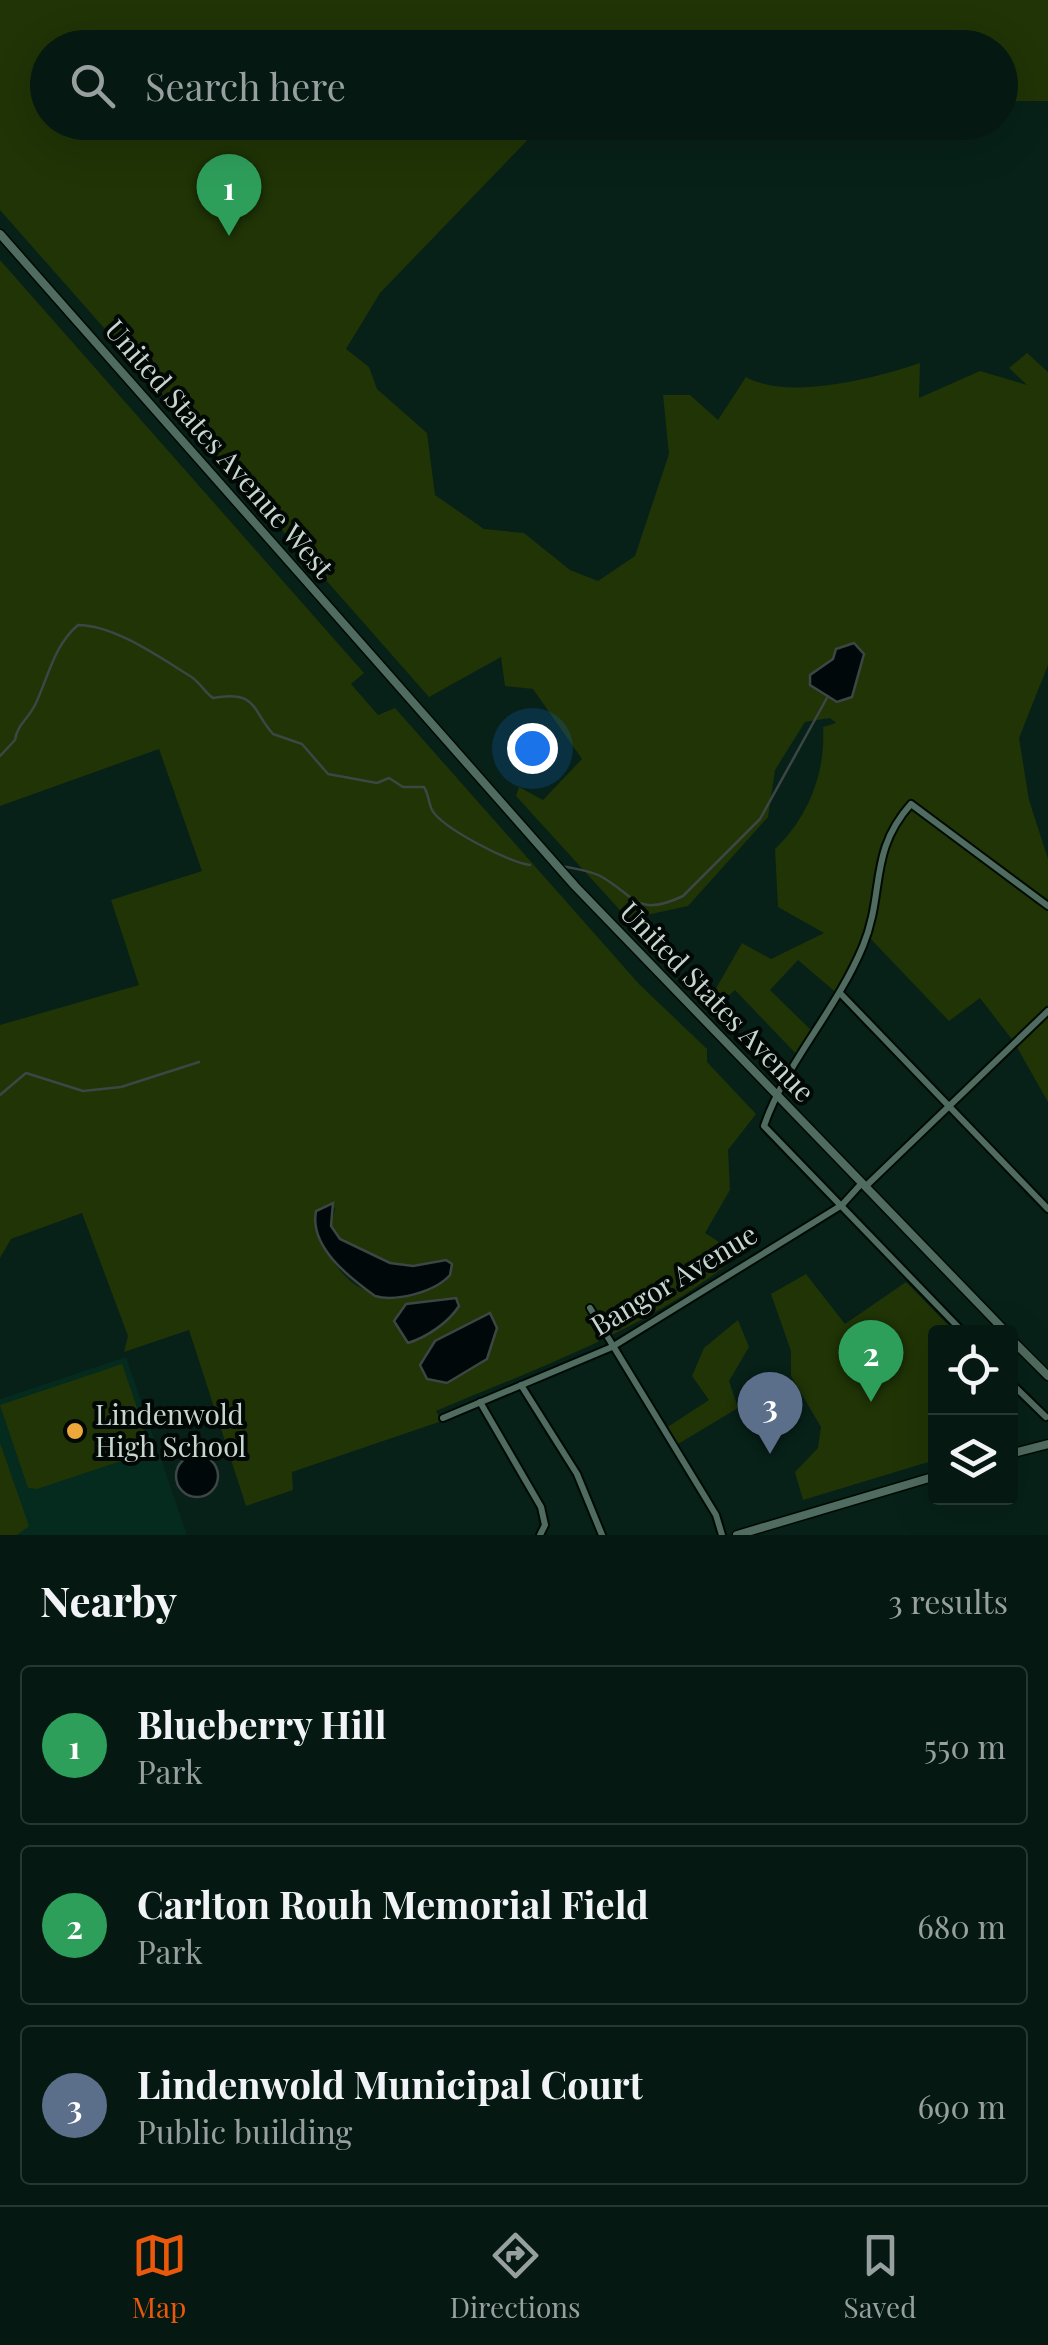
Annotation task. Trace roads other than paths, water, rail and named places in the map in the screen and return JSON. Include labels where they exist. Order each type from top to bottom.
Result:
[{"type":"street","name":"United States Avenue West","points":[[0,234],[405,694]]},
{"type":"street","name":"United States Avenue","points":[[405,694],[575,886],[998,1325]]},
{"type":"street","points":[[773,1094],[804,1055],[865,941],[883,845],[911,804],[1048,906]]},
{"type":"street","points":[[840,993],[1048,1209]]},
{"type":"street","name":"Bangor Avenue","points":[[444,1418],[612,1348],[842,1204],[1048,1011]]},
{"type":"street","name":"United States Avenue","points":[[773,1094],[764,1126],[955,1325]]},
{"type":"street","points":[[590,1308],[716,1516],[722,1535]]},
{"type":"street","name":"United States Avenue","points":[[1018,1345],[1045,1373]]},
{"type":"street","points":[[1045,1373],[1048,1385]]},
{"type":"street","points":[[521,1385],[577,1474],[602,1535]]},
{"type":"street","points":[[1018,1390],[1046,1417]]},
{"type":"street","points":[[480,1402],[541,1507],[545,1525],[540,1535]]},
{"type":"street","points":[[1018,1452],[1048,1444]]},
{"type":"street","points":[[737,1535],[928,1478]]},
{"type":"waterway","points":[[0,756],[15,740],[35,705],[63,642],[78,625],[92,626],[152,652],[193,678],[213,698],[246,700],[273,734],[302,744],[328,774],[377,783],[389,778],[403,787],[424,787],[432,810],[449,826],[493,851],[530,865]]},
{"type":"waterway","points":[[562,866],[597,875],[646,905],[683,896],[760,819],[828,696]]},
{"type":"waterway","points":[[0,1095],[26,1073],[83,1091],[121,1087],[199,1062]]},
{"type":"place","name":"Blueberry Hill","points":[[229,236]]},
{"type":"place","name":"Carlton Rouh Memorial Field","points":[[871,1402]]},
{"type":"place","name":"Lindenwold High School","points":[[75,1431]]},
{"type":"place","name":"Lindenwold Municipal Court","points":[[770,1454]]}]
